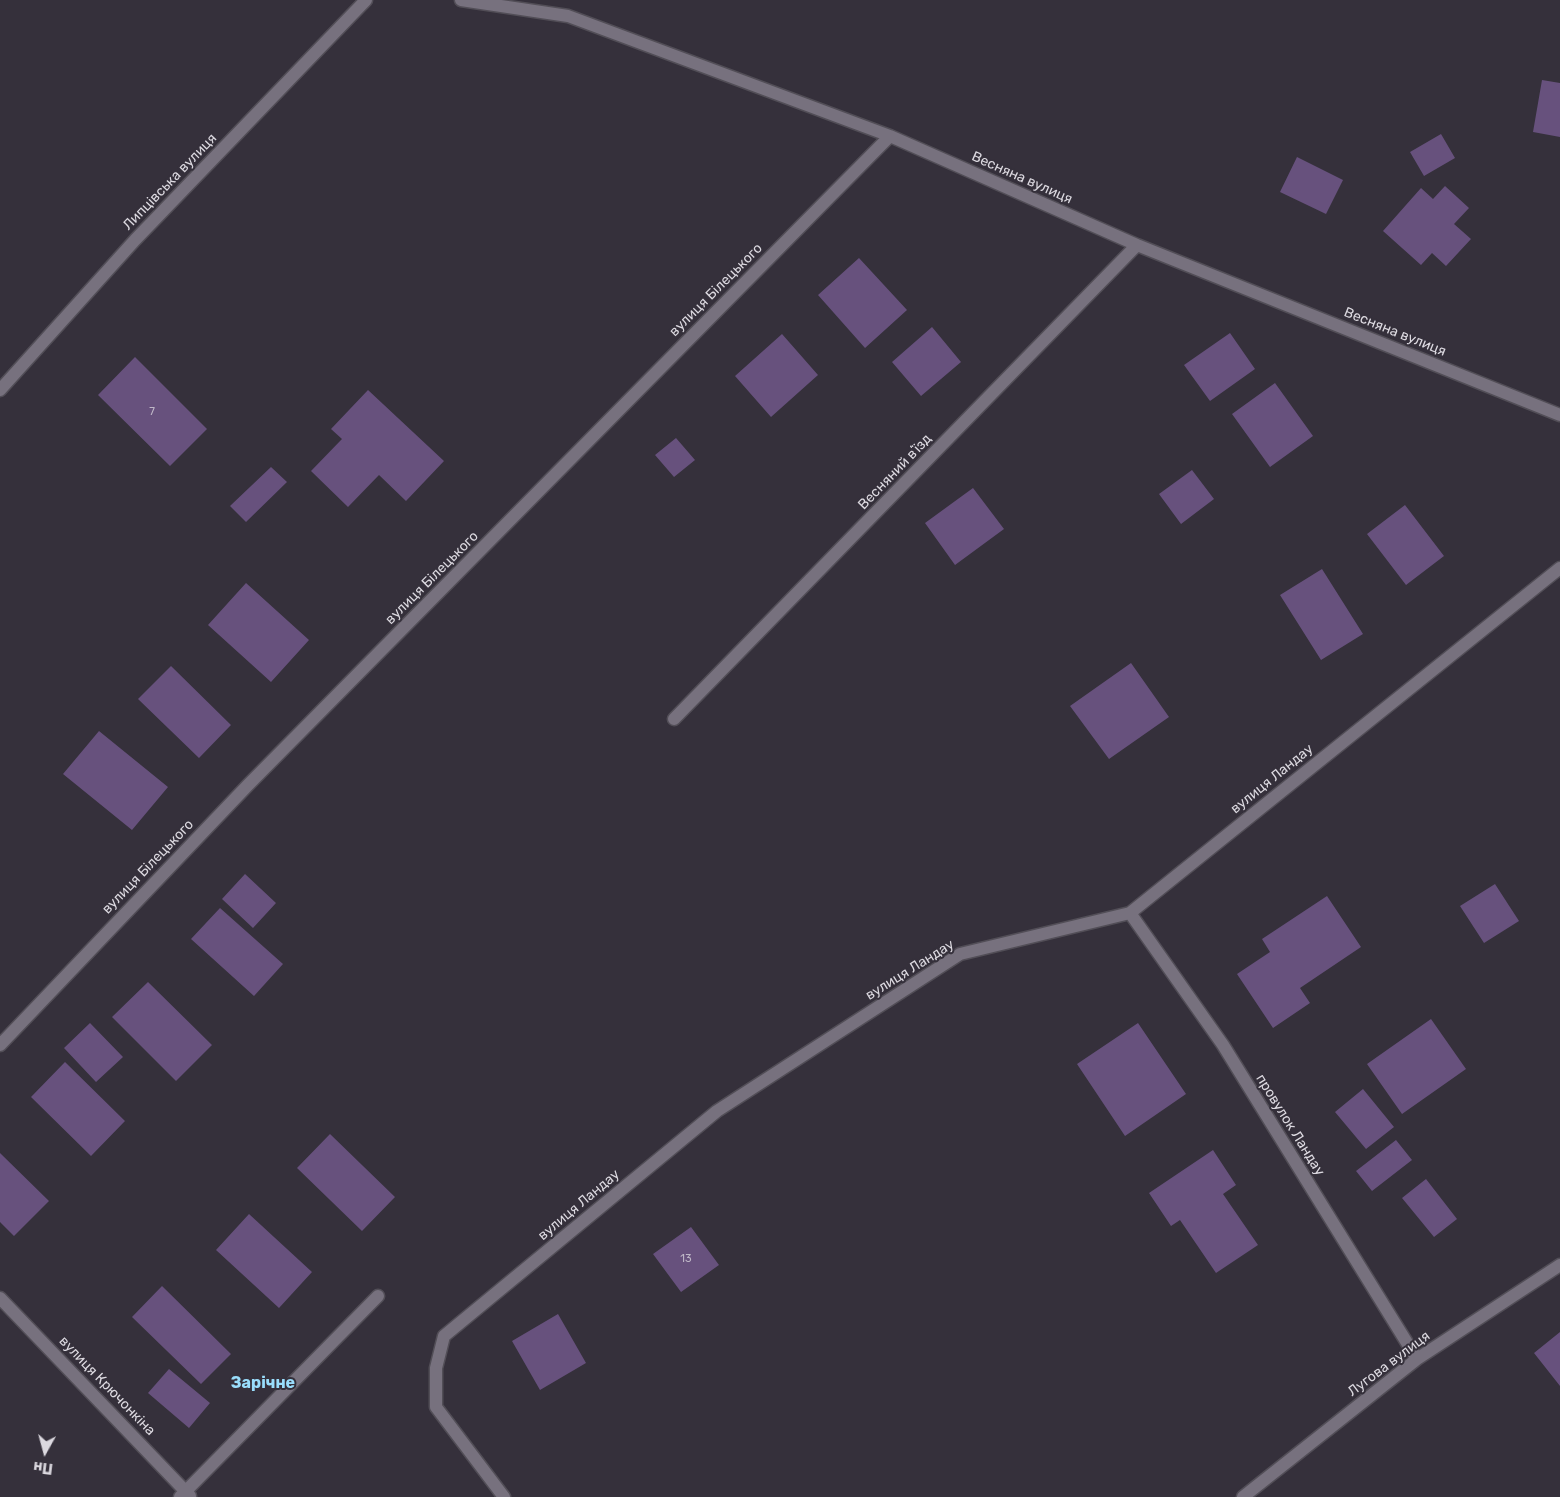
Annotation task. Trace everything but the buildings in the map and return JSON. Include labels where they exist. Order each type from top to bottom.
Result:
[{"type":"street","name":"Липцівська вулиця","points":[[0,390],[135,240],[366,0]]},
{"type":"street","name":"Весняна вулиця","points":[[461,0],[568,16],[890,136],[1137,245],[1560,415]]},
{"type":"street","name":"вулиця Білецького","points":[[0,1045],[248,784],[890,136]]},
{"type":"street","name":"Весняний вʼїзд","points":[[674,720],[1137,245]]},
{"type":"street","name":"вулиця Ландау","points":[[504,1497],[436,1407],[436,1368],[444,1336],[717,1110],[960,954],[1130,913],[1560,568]]},
{"type":"street","name":"провулок Ландау","points":[[1130,913],[1223,1045],[1417,1359]]},
{"type":"street","name":"Лугова вулиця","points":[[1243,1497],[1417,1359],[1560,1265]]},
{"type":"street","points":[[186,1495],[378,1296]]},
{"type":"street","name":"вулиця Крючонкіна","points":[[0,1298],[186,1495]]},
{"type":"district","name":"Зарічне","points":[[263,1383]]}]
